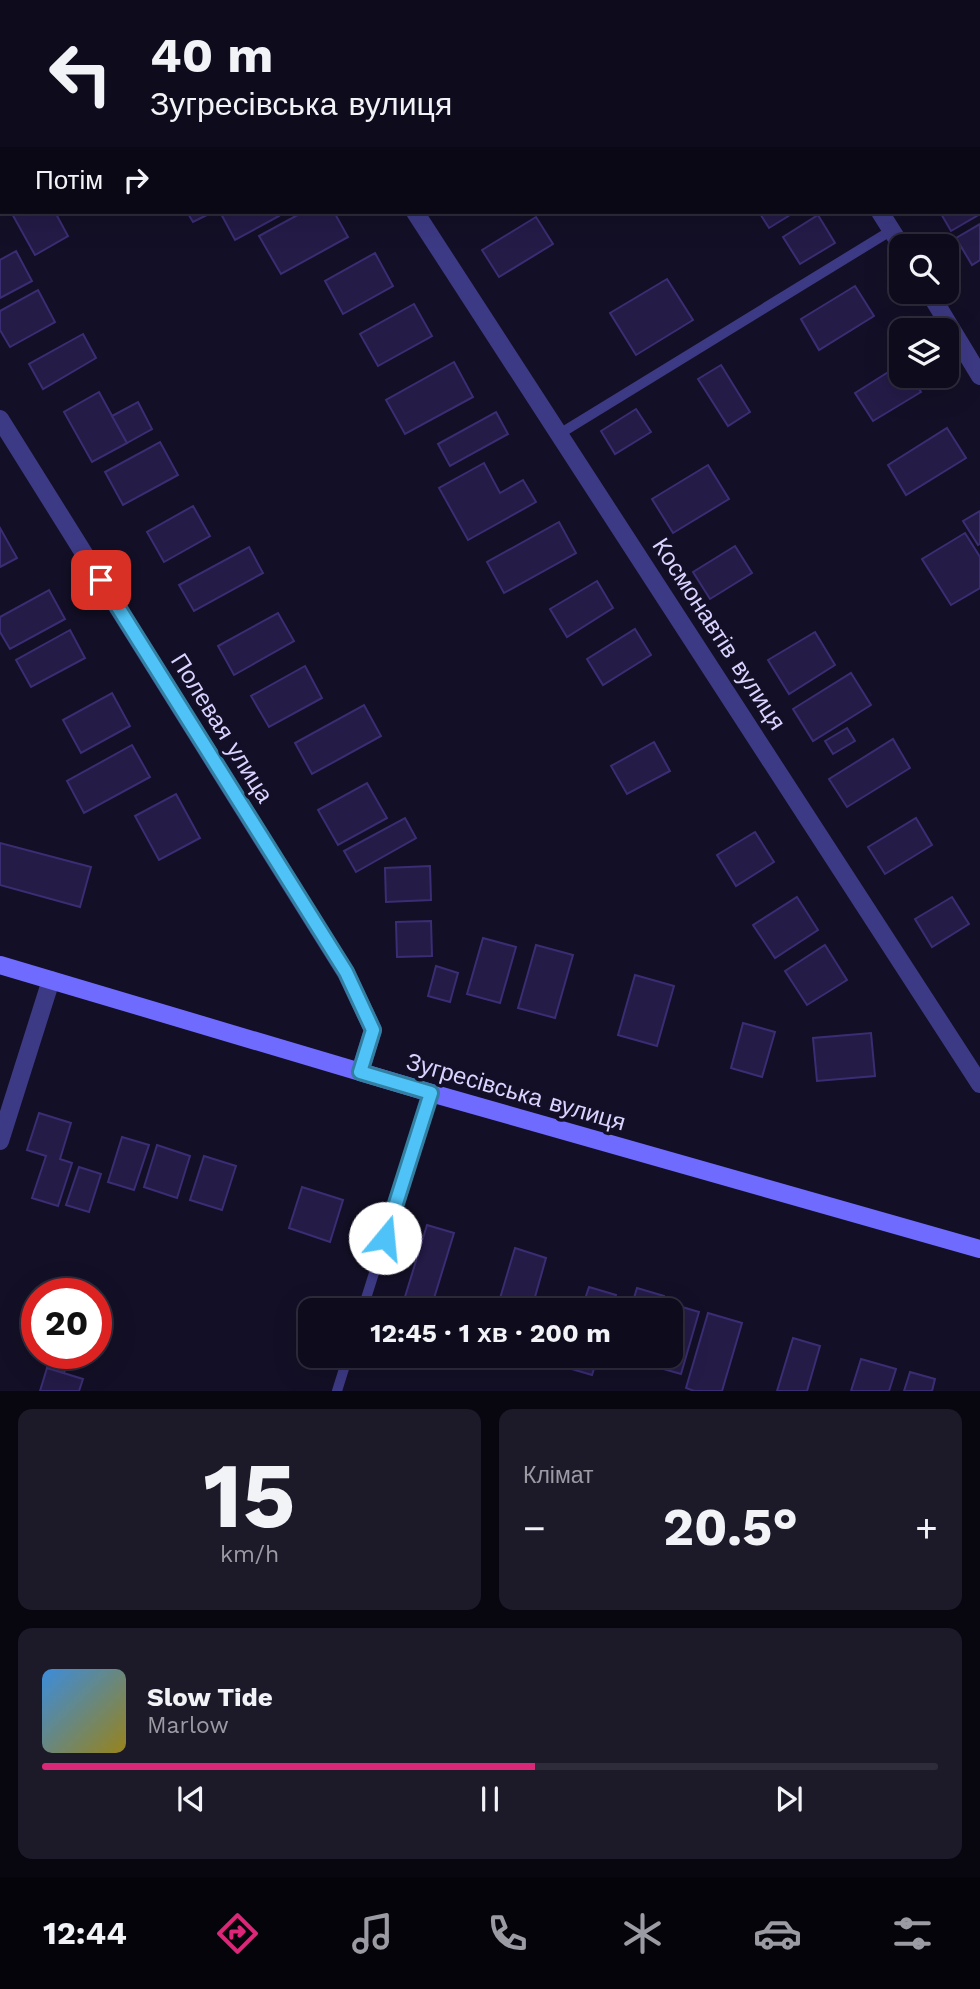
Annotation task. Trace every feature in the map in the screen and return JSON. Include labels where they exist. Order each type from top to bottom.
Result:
[{"type":"street","name":"Космонавтів вулиця","points":[[416,214],[561,433],[980,1084]]},
{"type":"street","points":[[881,214],[894,234]]},
{"type":"street","points":[[936,304],[980,376]]},
{"type":"street","name":"Полевая улица","points":[[0,419],[346,972],[373,1030],[360,1072]]},
{"type":"street","name":"Зугресівська вулиця","points":[[0,965],[431,1093],[980,1249]]},
{"type":"street","points":[[0,1141],[51,980]]},
{"type":"lane","points":[[561,433],[892,230]]},
{"type":"lane","points":[[366,1298],[431,1093]]},
{"type":"lane","points":[[337,1391],[344,1368]]},
{"type":"building","points":[[12,214],[56,214],[68,236],[35,255]]},
{"type":"building","points":[[188,214],[209,214],[193,222]]},
{"type":"building","points":[[221,214],[278,214],[279,216],[235,240]]},
{"type":"building","points":[[299,214],[335,214],[348,237],[281,274],[259,236]]},
{"type":"building","points":[[760,214],[792,214],[769,228]]},
{"type":"building","points":[[941,214],[980,214],[951,231]]},
{"type":"building","points":[[818,215],[835,243],[800,264],[783,237]]},
{"type":"building","points":[[536,217],[553,244],[499,277],[482,250]]},
{"type":"building","points":[[980,224],[980,260],[972,265],[959,243],[959,236]]},
{"type":"building","points":[[16,251],[32,281],[0,298],[0,260]]},
{"type":"building","points":[[375,253],[393,286],[343,314],[325,281]]},
{"type":"building","points":[[667,279],[693,320],[636,355],[610,313]]},
{"type":"building","points":[[855,286],[874,316],[819,350],[801,319]]},
{"type":"building","points":[[38,290],[55,322],[10,347],[0,330],[0,311]]},
{"type":"building","points":[[414,304],[432,336],[378,366],[360,334]]},
{"type":"building","points":[[83,334],[96,358],[43,389],[29,364]]},
{"type":"building","points":[[454,362],[473,397],[405,434],[386,400]]},
{"type":"building","points":[[721,365],[750,412],[728,426],[698,379]]},
{"type":"building","points":[[889,372],[889,388],[918,388],[921,392],[873,421],[855,393]]},
{"type":"building","points":[[99,392],[127,443],[92,462],[64,412]]},
{"type":"building","points":[[138,402],[152,429],[127,443],[112,416]]},
{"type":"building","points":[[636,409],[651,432],[615,454],[601,431]]},
{"type":"building","points":[[496,412],[508,434],[450,466],[438,444]]},
{"type":"building","points":[[947,428],[966,458],[906,495],[888,465]]},
{"type":"building","points":[[160,442],[178,475],[123,505],[105,472]]},
{"type":"building","points":[[484,463],[500,493],[523,480],[536,502],[468,540],[439,488]]},
{"type":"building","points":[[708,465],[729,499],[673,533],[652,499]]},
{"type":"building","points":[[193,506],[210,536],[164,562],[147,532]]},
{"type":"building","points":[[980,511],[980,544],[978,545],[963,521]]},
{"type":"building","points":[[559,522],[576,553],[504,593],[487,562]]},
{"type":"building","points":[[0,528],[17,558],[0,567]]},
{"type":"building","points":[[965,533],[980,557],[980,588],[951,605],[922,559]]},
{"type":"building","points":[[735,546],[752,573],[710,599],[693,572]]},
{"type":"building","points":[[249,547],[263,573],[194,611],[179,585]]},
{"type":"building","points":[[597,581],[613,608],[567,637],[550,609]]},
{"type":"building","points":[[49,590],[65,619],[10,649],[0,632],[0,617]]},
{"type":"building","points":[[278,613],[294,641],[234,675],[218,646]]},
{"type":"building","points":[[635,629],[651,655],[603,685],[587,659]]},
{"type":"building","points":[[70,630],[85,658],[31,687],[16,660]]},
{"type":"building","points":[[815,632],[835,665],[789,694],[768,660]]},
{"type":"building","points":[[305,666],[322,698],[269,727],[251,696]]},
{"type":"building","points":[[851,673],[871,705],[813,741],[793,709]]},
{"type":"building","points":[[112,693],[130,726],[81,753],[63,720]]},
{"type":"building","points":[[364,705],[381,736],[312,774],[295,743]]},
{"type":"building","points":[[847,728],[855,741],[833,754],[825,741]]},
{"type":"building","points":[[893,739],[910,768],[847,807],[829,779]]},
{"type":"building","points":[[654,742],[670,771],[627,794],[611,766]]},
{"type":"building","points":[[132,745],[150,777],[84,813],[67,781]]},
{"type":"building","points":[[367,783],[387,818],[338,845],[318,810]]},
{"type":"building","points":[[176,794],[200,838],[159,860],[135,816]]},
{"type":"building","points":[[405,818],[416,838],[356,872],[344,851]]},
{"type":"building","points":[[916,818],[932,845],[885,874],[868,847]]},
{"type":"building","points":[[755,832],[774,862],[736,886],[717,855]]},
{"type":"building","points":[[0,843],[91,867],[80,907],[0,885]]},
{"type":"building","points":[[430,866],[431,900],[386,902],[385,868]]},
{"type":"building","points":[[797,897],[818,930],[775,958],[753,925]]},
{"type":"building","points":[[952,897],[969,924],[932,947],[915,919]]},
{"type":"building","points":[[431,921],[432,956],[397,957],[396,922]]},
{"type":"building","points":[[483,938],[516,947],[500,1003],[467,994]]},
{"type":"building","points":[[536,945],[573,955],[555,1018],[518,1008]]},
{"type":"building","points":[[825,945],[847,980],[807,1005],[785,971]]},
{"type":"building","points":[[436,966],[458,973],[450,1002],[428,996]]},
{"type":"building","points":[[635,975],[674,986],[657,1046],[618,1035]]},
{"type":"building","points":[[743,1023],[775,1032],[762,1077],[731,1068]]},
{"type":"building","points":[[871,1033],[875,1076],[817,1081],[813,1038]]},
{"type":"building","points":[[39,1113],[71,1123],[60,1159],[72,1163],[58,1206],[32,1198],[46,1156],[27,1150]]},
{"type":"building","points":[[122,1137],[149,1145],[134,1190],[108,1182]]},
{"type":"building","points":[[157,1145],[190,1156],[177,1198],[144,1187]]},
{"type":"building","points":[[204,1156],[236,1166],[222,1210],[190,1200]]},
{"type":"building","points":[[79,1167],[101,1174],[89,1212],[66,1205]]},
{"type":"building","points":[[302,1187],[343,1200],[330,1242],[289,1228]]},
{"type":"building","points":[[427,1225],[454,1233],[434,1298],[405,1298]]},
{"type":"building","points":[[515,1248],[546,1258],[535,1298],[500,1298]]},
{"type":"building","points":[[589,1287],[616,1295],[615,1298],[585,1298]]},
{"type":"building","points":[[637,1288],[664,1296],[663,1298],[634,1298]]},
{"type":"building","points":[[683,1307],[699,1312],[683,1367]]},
{"type":"building","points":[[708,1313],[742,1323],[722,1391],[694,1391],[686,1388]]},
{"type":"building","points":[[793,1338],[820,1346],[807,1391],[777,1391]]},
{"type":"building","points":[[861,1359],[896,1369],[889,1391],[851,1391]]},
{"type":"building","points":[[568,1368],[594,1368],[592,1375]]},
{"type":"building","points":[[660,1368],[683,1368],[681,1374]]},
{"type":"building","points":[[47,1369],[83,1379],[79,1391],[40,1391]]},
{"type":"building","points":[[910,1372],[935,1379],[932,1391],[904,1391]]},
{"type":"route","points":[[101,580],[346,972],[373,1030],[360,1072],[431,1093],[385,1238]]}]
